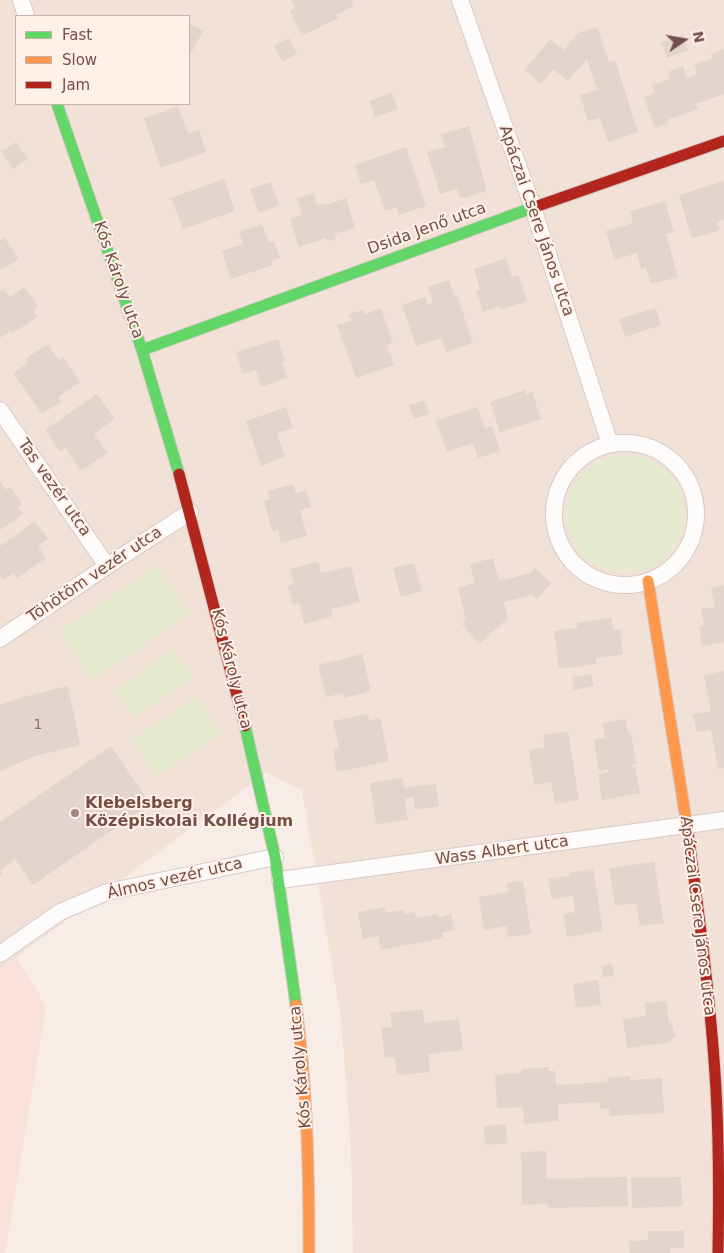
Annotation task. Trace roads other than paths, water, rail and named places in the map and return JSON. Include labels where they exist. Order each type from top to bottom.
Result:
[{"type":"street","points":[[21,0],[26,15]]},
{"type":"street","name":"Apáczai Csere János utca","points":[[460,0],[533,208],[610,444]]},
{"type":"street","name":"Kós Károly utca","points":[[57,105],[142,350],[190,512],[237,691],[275,857],[280,880],[300,1034],[309,1156],[309,1253]]},
{"type":"street","name":"Dsida Jenő utca","points":[[142,350],[724,141]]},
{"type":"street","name":"Tas vezér utca","points":[[0,410],[107,566]]},
{"type":"street","points":[[637,443],[662,452],[682,470],[694,495],[697,522],[689,548],[672,569],[654,580],[626,586],[603,582],[582,571],[577,566],[566,554],[556,533],[554,510],[559,487],[570,467],[588,452],[610,444],[637,443]]},
{"type":"street","name":"Töhötöm vezér utca","points":[[0,639],[190,512]]},
{"type":"street","name":"Apáczai Csere János utca","points":[[648,581],[686,825],[703,949],[714,1065],[719,1199],[718,1253]]},
{"type":"street","name":"Wass Albert utca","points":[[280,880],[724,820]]},
{"type":"street","name":"Álmos vezér utca","points":[[0,954],[60,912],[107,892],[275,857]]},
{"type":"place","name":"Klebelsberg Középiskolai Kollégium","points":[[75,813]]}]
